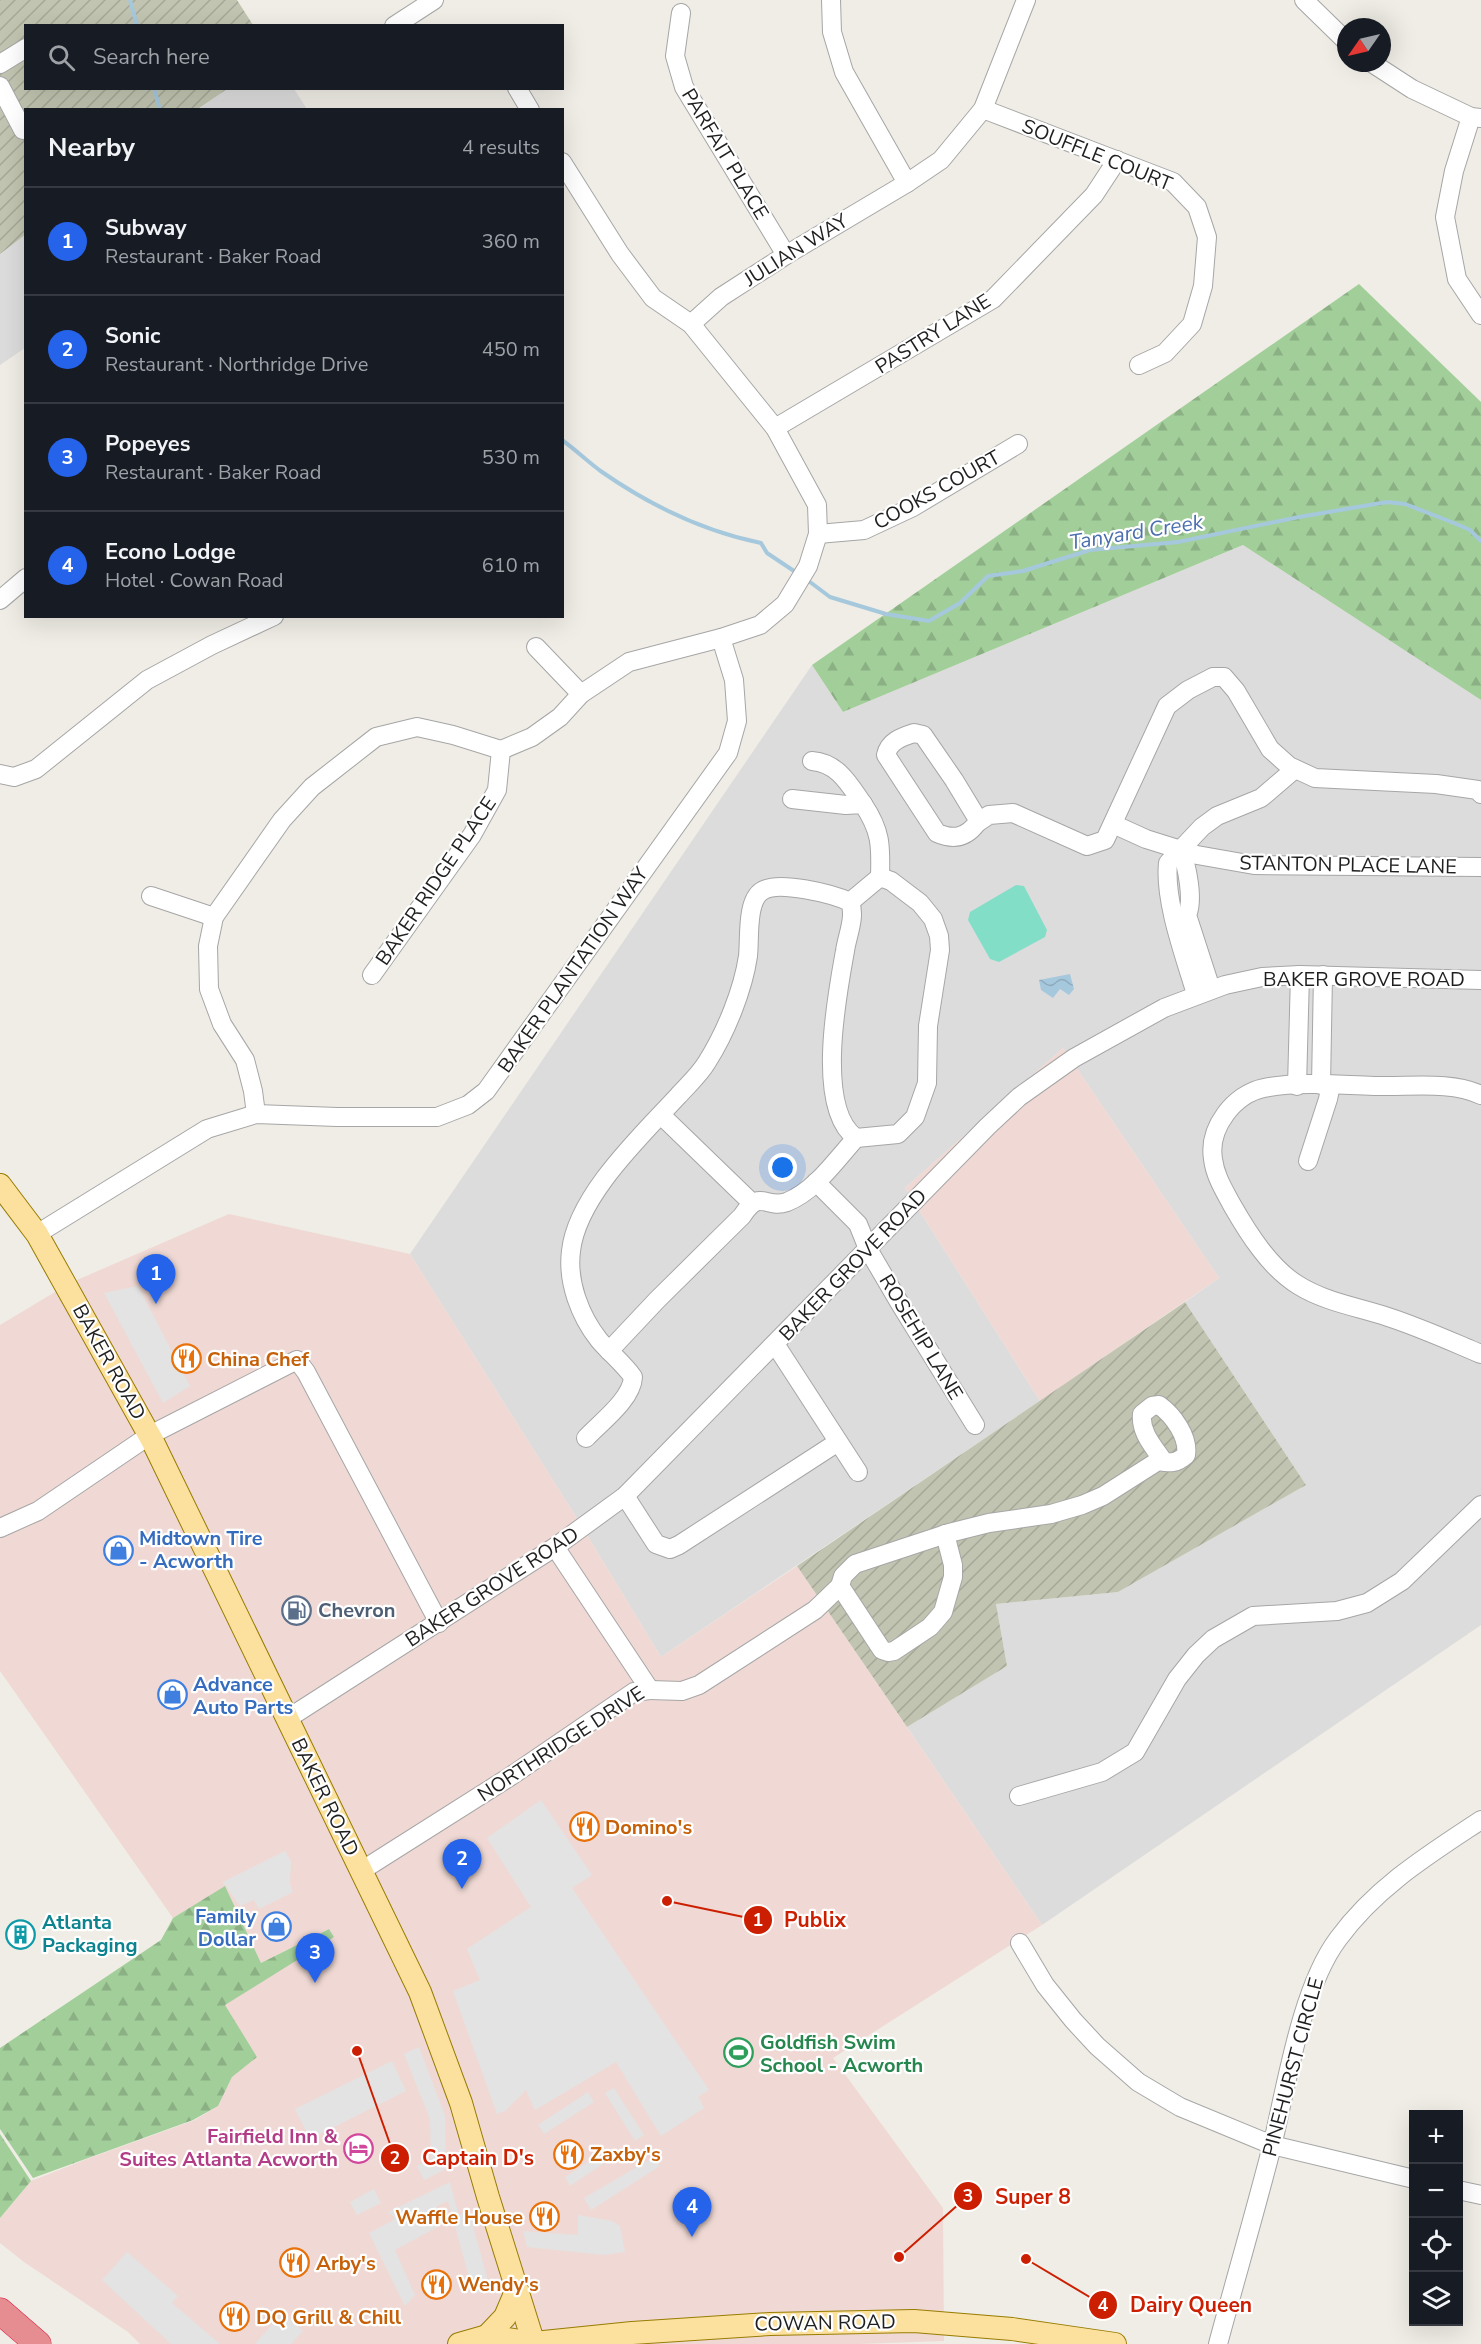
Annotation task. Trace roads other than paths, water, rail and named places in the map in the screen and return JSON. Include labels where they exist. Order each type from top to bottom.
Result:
[{"type":"highway","points":[[0,2311],[38,2344]]},
{"type":"main road","name":"BAKER ROAD","points":[[0,1185],[37,1234],[150,1435],[420,1992],[453,2080],[533,2344]]},
{"type":"main road","points":[[459,2344],[488,2336],[505,2318],[517,2289]]},
{"type":"main road","name":"COWAN ROAD","points":[[488,2336],[533,2344],[632,2333],[770,2324],[914,2321],[1023,2330],[1115,2344]]},
{"type":"street","points":[[397,24],[434,0]]},
{"type":"street","points":[[831,0],[832,32],[844,72],[907,183]]},
{"type":"street","name":"JULIAN WAY","points":[[692,324],[721,297],[941,160],[983,109],[1026,0]]},
{"type":"street","points":[[1304,0],[1337,32]]},
{"type":"street","name":"PARFAIT PLACE","points":[[681,13],[675,56],[684,87],[786,255]]},
{"type":"street","points":[[0,64],[24,49]]},
{"type":"street","points":[[1386,72],[1412,89],[1476,118],[1454,171],[1445,217],[1457,279],[1481,315]]},
{"type":"street","points":[[0,86],[23,130]]},
{"type":"street","points":[[518,90],[529,108]]},
{"type":"street","name":"SOUFFLE COURT","points":[[983,109],[1173,182],[1197,207],[1207,237],[1203,286],[1192,324],[1165,353],[1139,364]]},
{"type":"street","name":"PASTRY LANE","points":[[775,428],[993,299],[1094,195],[1117,160]]},
{"type":"street","points":[[256,1114],[245,1060],[222,1024],[209,989],[208,946],[214,917],[282,820],[312,787],[376,737],[417,727],[501,750],[532,736],[560,717],[581,694],[629,662],[721,638],[760,625],[785,604],[808,566],[818,534],[817,505],[775,428],[692,324],[653,298],[620,254],[564,165]]},
{"type":"street","name":"COOKS COURT","points":[[818,534],[864,530],[913,507],[1018,444]]},
{"type":"street","points":[[0,600],[24,580]]},
{"type":"street","points":[[0,774],[14,777],[36,769],[147,680],[212,645],[270,618]]},
{"type":"street","name":"BAKER PLANTATION WAY","points":[[37,1234],[207,1129],[256,1114],[437,1117],[468,1105],[486,1090],[728,753],[738,721],[734,680],[721,638]]},
{"type":"street","points":[[536,648],[581,694]]},
{"type":"street","points":[[977,823],[977,818],[954,780],[923,735],[914,733],[887,747],[886,755],[937,833],[949,838],[961,836],[972,830],[989,814],[1013,813],[1087,846],[1105,840],[1167,706],[1188,690],[1213,677],[1224,677],[1236,692],[1270,749],[1296,769],[1316,778],[1444,785],[1478,790],[1481,794]]},
{"type":"street","name":"BAKER RIDGE PLACE","points":[[372,975],[472,835],[496,790],[501,750]]},
{"type":"street","points":[[812,761],[823,762],[835,768],[874,820],[879,834],[880,877],[850,902]]},
{"type":"street","points":[[1204,992],[1181,943],[1167,879],[1168,863],[1202,827],[1217,816],[1261,798],[1296,769]]},
{"type":"street","points":[[792,799],[846,805],[863,804]]},
{"type":"street","name":"STANTON PLACE LANE","points":[[1113,824],[1181,850],[1224,861],[1254,865],[1481,867]]},
{"type":"street","points":[[1181,850],[1178,866],[1180,902],[1187,915],[1204,992]]},
{"type":"street","points":[[609,1351],[742,1216],[752,1203],[760,1201],[781,1204],[794,1199],[811,1186],[856,1138],[898,1134],[915,1118],[927,1083],[929,1016],[940,950],[939,936],[933,920],[920,903],[891,881],[880,877]]},
{"type":"street","points":[[586,1438],[623,1401],[633,1384],[633,1377],[591,1329],[573,1288],[570,1252],[574,1232],[587,1204],[605,1179],[707,1062],[733,1009],[742,983],[753,904],[759,892],[770,887],[798,889],[840,897],[850,902]]},
{"type":"street","points":[[151,896],[214,917]]},
{"type":"street","points":[[850,902],[852,913],[832,1042],[832,1064],[838,1112],[848,1132],[856,1138]]},
{"type":"street","points":[[1297,1086],[1300,975]]},
{"type":"street","points":[[1308,1161],[1328,1099],[1323,975]]},
{"type":"street","name":"BAKER GROVE ROAD","points":[[287,1719],[555,1547],[624,1496],[988,1126],[1033,1086],[1097,1044],[1164,1008],[1204,992],[1251,979],[1323,975],[1481,980]]},
{"type":"street","points":[[1481,1095],[1459,1088],[1326,1085],[1270,1087],[1252,1092],[1231,1108],[1219,1124],[1213,1144],[1213,1161],[1221,1185],[1239,1216],[1281,1272],[1298,1285],[1318,1295],[1390,1317],[1481,1354]]},
{"type":"street","points":[[661,1115],[752,1203]]},
{"type":"street","name":"ROSEHIP LANE","points":[[811,1186],[868,1249],[975,1425]]},
{"type":"street","points":[[775,1344],[858,1472]]},
{"type":"street","points":[[0,1528],[38,1511],[150,1435],[297,1360],[306,1372],[439,1623]]},
{"type":"street","points":[[624,1496],[657,1544],[670,1549],[838,1442]]},
{"type":"street","points":[[650,1690],[682,1691],[699,1685],[815,1610],[840,1586],[843,1576],[855,1564],[945,1534],[989,1523],[1051,1514],[1082,1505],[1103,1496],[1158,1461],[1164,1462]]},
{"type":"street","points":[[1019,1796],[1102,1772],[1135,1752],[1177,1679],[1196,1655],[1213,1639],[1253,1616],[1337,1611],[1367,1603],[1402,1581],[1481,1505]]},
{"type":"street","points":[[840,1586],[882,1650],[894,1651],[930,1627],[943,1612],[950,1590],[953,1565],[945,1534]]},
{"type":"street","name":"NORTHRIDGE DRIVE","points":[[361,1871],[511,1776],[634,1692],[650,1690],[555,1547]]},
{"type":"street","name":"PINEHURST CIRCLE","points":[[1218,2344],[1272,2145],[1300,2027],[1322,1964],[1338,1938],[1377,1895],[1410,1866],[1481,1820]]},
{"type":"street","points":[[1020,1943],[1045,1985],[1073,2020],[1097,2046],[1138,2082],[1180,2107],[1272,2145],[1409,2178]]},
{"type":"street","points":[[1463,2191],[1481,2195]]},
{"type":"water","points":[[1070,974],[1074,989],[1069,995],[1060,989],[1053,998],[1041,990],[1039,980]]},
{"type":"waterway","name":"Tanyard Creek","points":[[130,0],[136,24]]},
{"type":"waterway","name":"Tanyard Creek","points":[[155,90],[159,108]]},
{"type":"waterway","name":"Tanyard Creek","points":[[564,442],[602,472],[639,496],[678,516],[718,532],[761,543],[767,553],[794,571]]},
{"type":"waterway","name":"Tanyard Creek","points":[[810,582],[830,597],[886,614],[929,621],[960,603],[988,576],[1023,571],[1090,550],[1178,542],[1299,517],[1387,502],[1405,504],[1454,523],[1470,530],[1481,541]]},
{"type":"place","name":"Subway","points":[[156,1304]]},
{"type":"place","name":"China Chef","points":[[186,1359]]},
{"type":"place","name":"Midtown Tire - Acworth","points":[[118,1550]]},
{"type":"place","name":"Chevron","points":[[297,1610]]},
{"type":"place","name":"Advance Auto Parts","points":[[172,1695]]},
{"type":"place","name":"Domino's","points":[[584,1827]]},
{"type":"place","name":"Sonic","points":[[462,1889]]},
{"type":"place","name":"Publix","points":[[667,1901]]},
{"type":"place","name":"Family Dollar","points":[[277,1927]]},
{"type":"place","name":"Atlanta Packaging","points":[[21,1934]]},
{"type":"place","name":"Popeyes","points":[[315,1983]]},
{"type":"place","name":"Captain D's","points":[[357,2051]]},
{"type":"place","name":"Goldfish Swim School - Acworth","points":[[739,2053]]},
{"type":"place","name":"Fairfield Inn & Suites Atlanta Acworth","points":[[359,2148]]},
{"type":"place","name":"Zaxby's","points":[[569,2154]]},
{"type":"place","name":"Waffle House","points":[[544,2217]]},
{"type":"place","name":"Econo Lodge","points":[[692,2237]]},
{"type":"place","name":"Super 8","points":[[899,2257]]},
{"type":"place","name":"Dairy Queen","points":[[1026,2259]]},
{"type":"place","name":"Arby's","points":[[295,2263]]},
{"type":"place","name":"Wendy's","points":[[437,2284]]},
{"type":"place","name":"DQ Grill & Chill","points":[[235,2317]]}]
